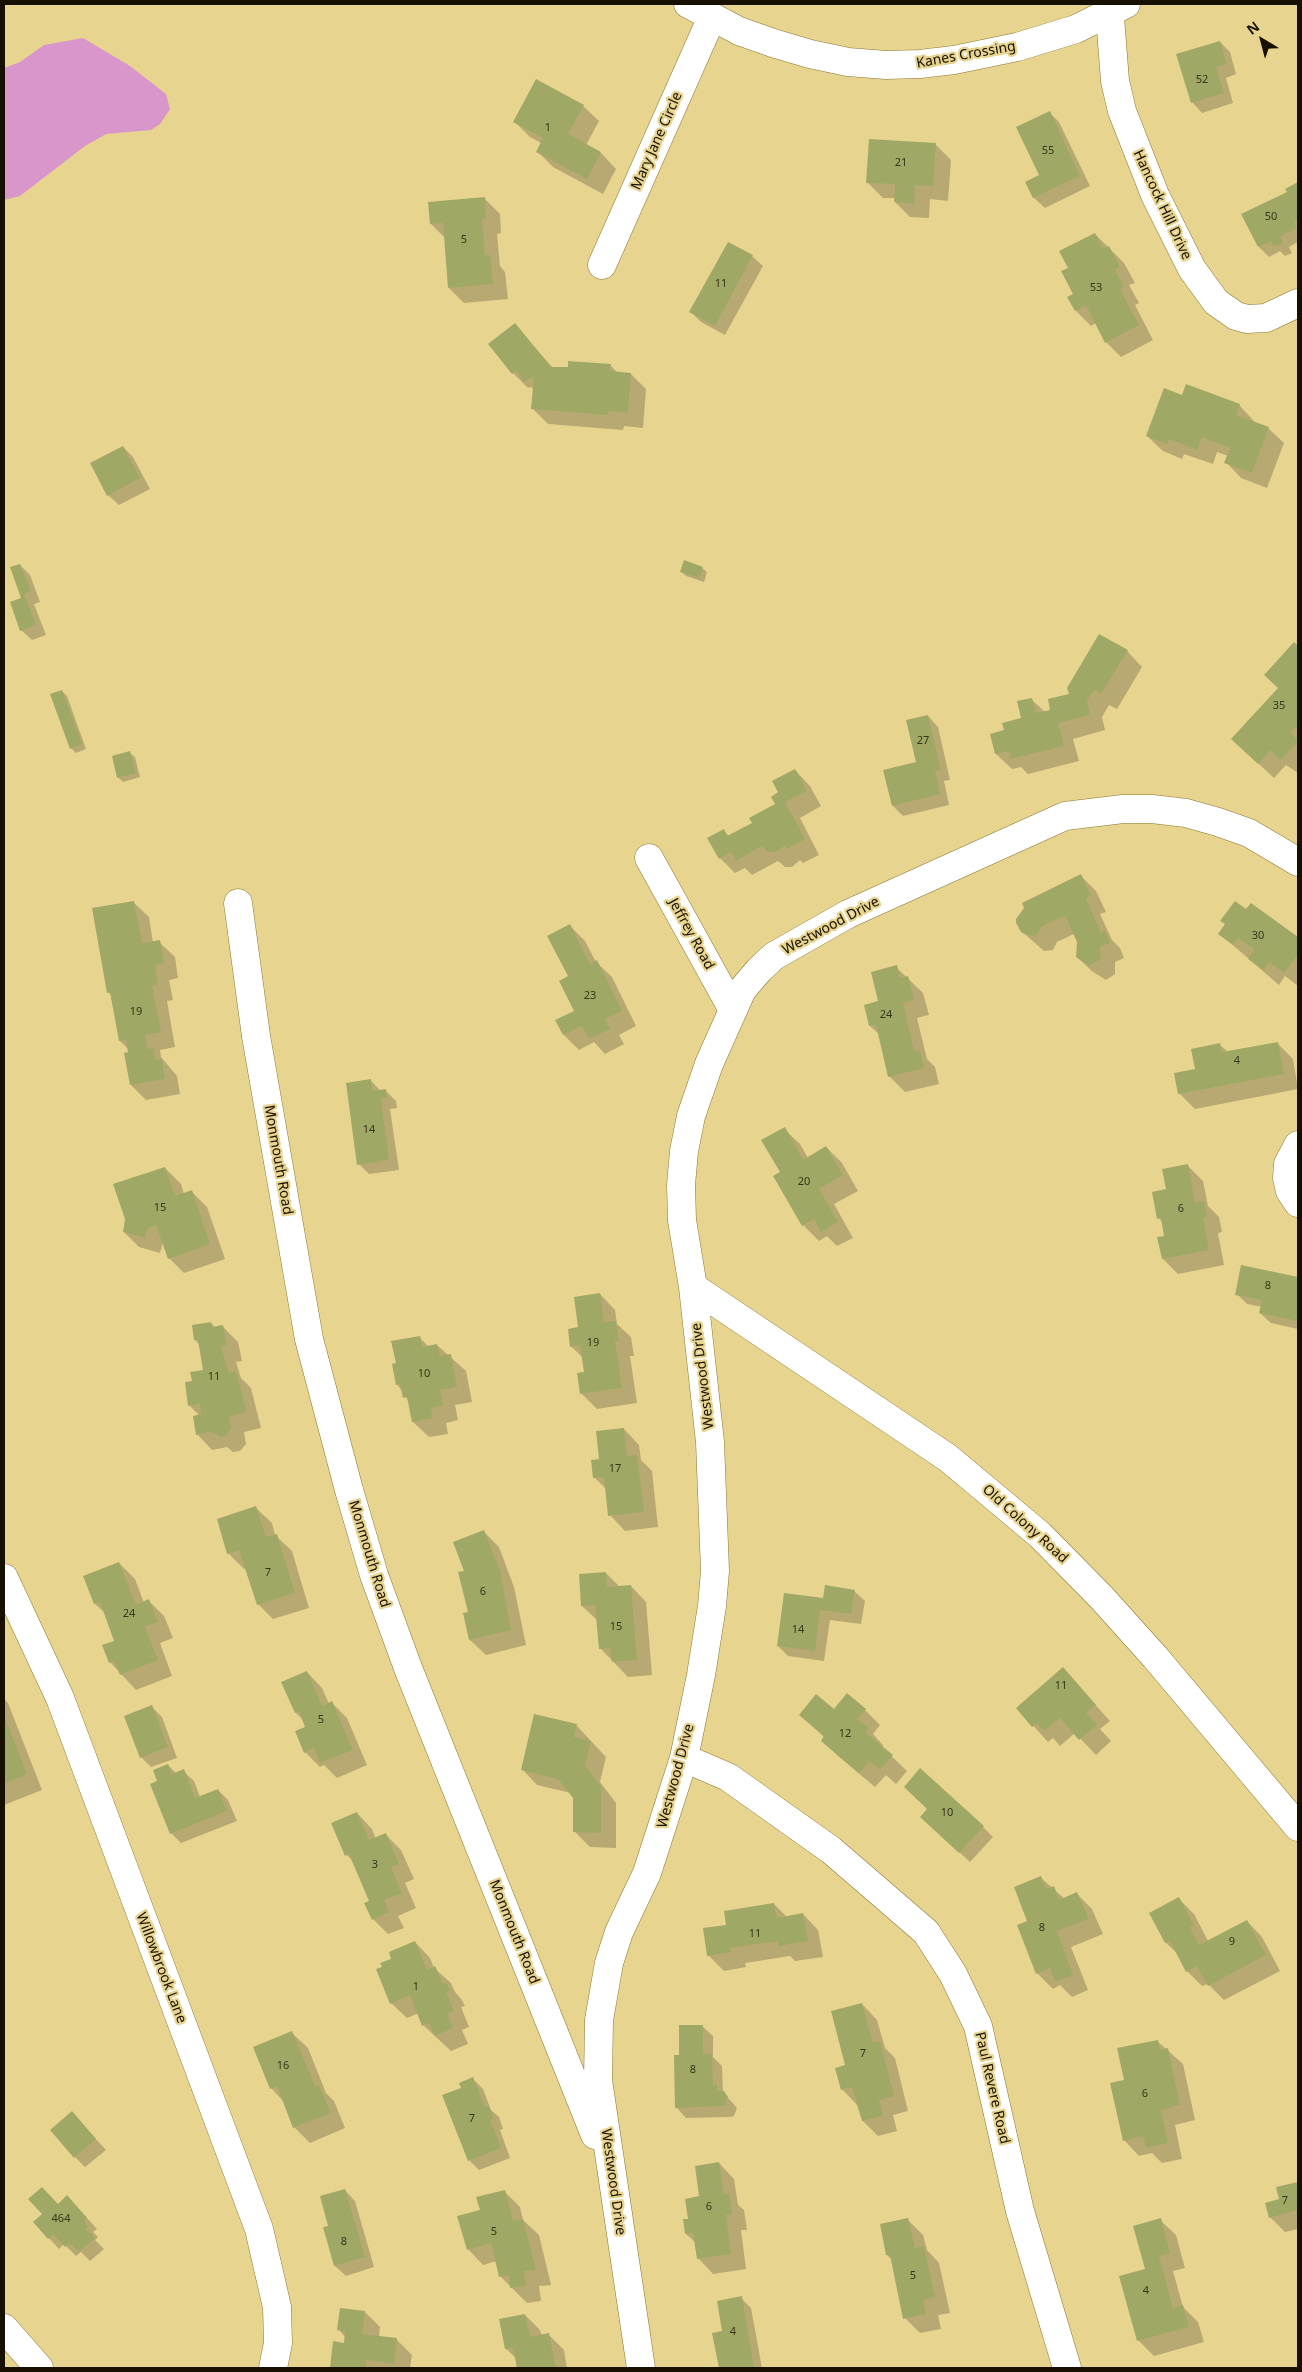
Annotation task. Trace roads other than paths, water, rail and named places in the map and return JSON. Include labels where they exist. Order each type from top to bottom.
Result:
[{"type":"street","name":"Kanes Crossing","points":[[688,4],[756,37],[810,54],[848,62],[886,65],[920,64],[988,54],[1076,29],[1115,7]]},
{"type":"street","name":"Hancock Hill Drive","points":[[1115,7],[1115,80],[1122,111],[1155,195],[1192,269],[1216,302],[1236,316],[1247,319],[1266,318],[1298,303]]},
{"type":"street","name":"Mary Jane Circle","points":[[602,265],[712,17]]},
{"type":"street","name":"Westwood Drive","points":[[641,2368],[611,2173],[598,2072],[598,2020],[602,1991],[619,1932],[647,1873],[684,1758],[704,1659],[715,1571],[710,1442],[693,1287],[682,1220],[681,1185],[684,1151],[699,1090],[733,1010],[742,990],[759,970],[791,945],[848,914],[1065,816],[1143,809],[1186,814],[1218,822],[1249,834],[1298,862]]},
{"type":"street","name":"Jeffrey Road","points":[[649,858],[733,1010]]},
{"type":"street","name":"Monmouth Road","points":[[238,903],[256,1036],[309,1339],[356,1515],[374,1575],[408,1668],[611,2173]]},
{"type":"street","points":[[1298,1145],[1288,1164],[1287,1178],[1290,1191],[1298,1203]]},
{"type":"street","name":"Old Colony Road","points":[[693,1287],[948,1458],[1040,1535],[1102,1598],[1155,1657],[1298,1827]]},
{"type":"street","name":"Willowbrook Lane","points":[[4,1578],[60,1698],[259,2229],[277,2307],[278,2343],[273,2368]]},
{"type":"street","name":"Paul Revere Road","points":[[684,1758],[728,1777],[831,1850],[926,1932],[953,1974],[978,2026],[1020,2211],[1067,2368]]},
{"type":"street","points":[[4,2328],[39,2368]]}]
